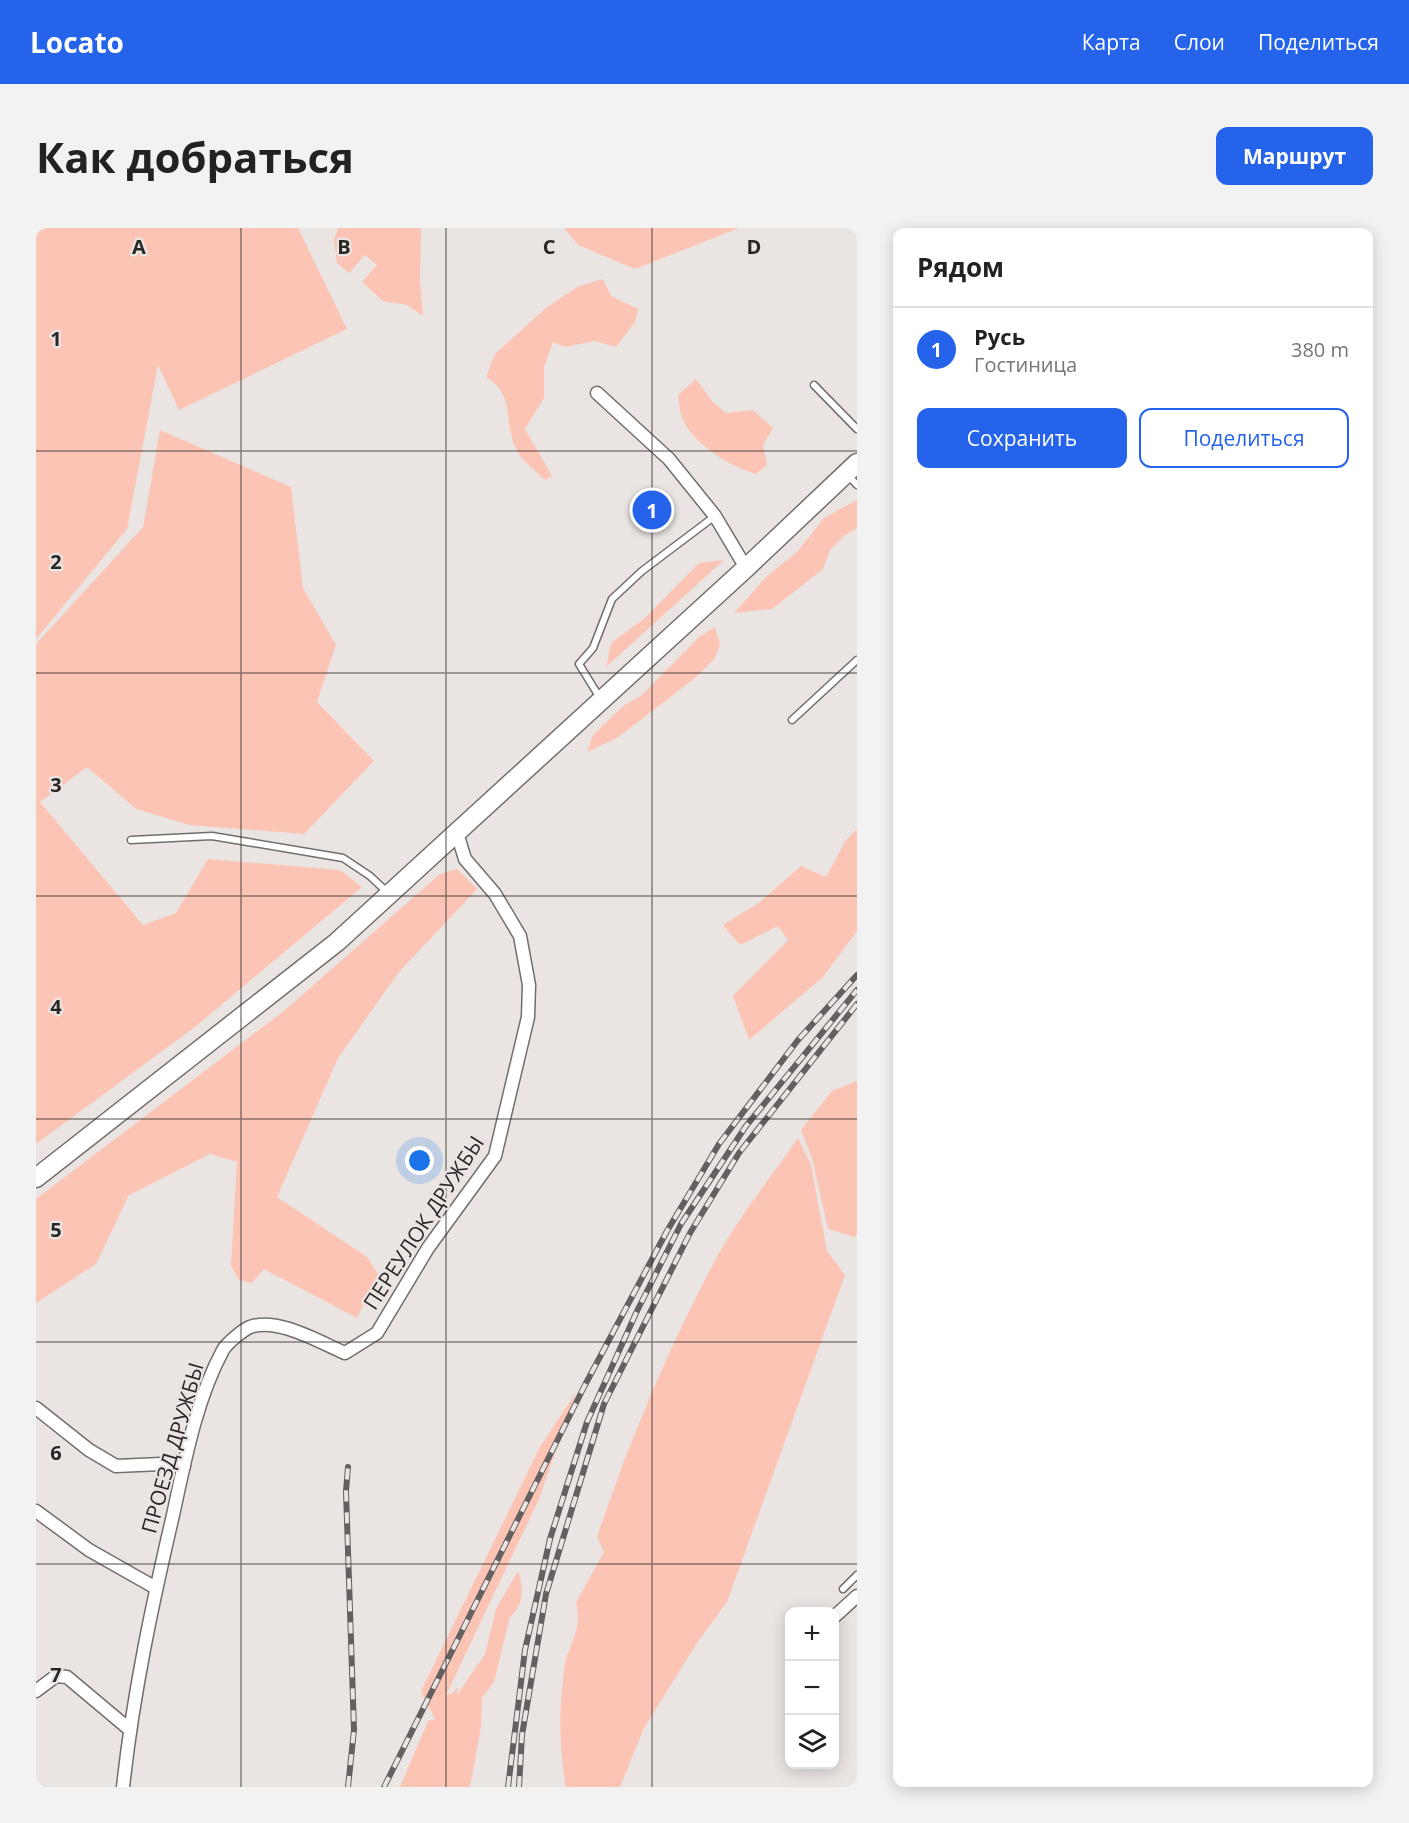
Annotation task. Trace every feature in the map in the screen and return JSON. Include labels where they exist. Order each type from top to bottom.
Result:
[{"type":"main road","points":[[36,1178],[227,1031],[337,942],[746,568],[853,474]]},
{"type":"street","points":[[597,393],[669,459],[715,516],[746,568]]},
{"type":"street","name":"ПЕРЕУЛОК ДРУЖБЫ","points":[[314,1339],[345,1353],[377,1333],[428,1248],[495,1156],[504,1128],[528,1017],[529,985],[520,936],[495,894],[465,859],[457,832]]},
{"type":"street","name":"ПРОЕЗД ДРУЖБЫ","points":[[123,1787],[129,1729],[156,1588],[184,1466],[206,1388],[224,1348],[250,1327],[282,1326],[314,1339]]},
{"type":"street","points":[[36,1408],[89,1450],[116,1466],[160,1464],[184,1466]]},
{"type":"street","points":[[36,1511],[89,1550],[156,1588]]},
{"type":"street","points":[[839,1612],[857,1596]]},
{"type":"street","points":[[36,1691],[56,1676],[67,1677],[129,1729]]},
{"type":"lane","points":[[814,385],[857,429]]},
{"type":"lane","points":[[601,700],[579,663],[593,648],[612,599],[642,571],[715,516]]},
{"type":"lane","points":[[792,720],[857,660]]},
{"type":"lane","points":[[131,840],[212,836],[343,858],[370,876],[390,894]]},
{"type":"lane","points":[[843,1589],[857,1575]]},
{"type":"shaded area","points":[[36,228],[298,228],[347,329],[179,410],[158,365],[127,529],[36,639]]},
{"type":"shaded area","points":[[338,228],[421,228],[420,281],[423,316],[407,305],[383,301],[362,282],[377,265],[365,255],[349,273],[337,263],[334,240]]},
{"type":"shaded area","points":[[564,228],[739,228],[635,269],[578,245]]},
{"type":"shaded area","points":[[603,279],[611,296],[638,309],[635,322],[616,347],[595,341],[565,347],[553,342],[544,367],[544,398],[525,429],[552,476],[545,480],[516,449],[505,399],[495,384],[486,377],[495,354],[547,307],[579,286]]},
{"type":"shaded area","points":[[696,379],[712,401],[726,413],[753,410],[773,428],[763,445],[767,465],[756,474],[711,452],[685,424],[680,412],[678,395]]},
{"type":"shaded area","points":[[160,430],[291,487],[303,588],[336,645],[317,702],[374,761],[304,834],[189,825],[136,809],[87,767],[40,802],[143,925],[176,913],[208,859],[340,870],[362,887],[195,1027],[36,1144],[36,644],[143,527]]},
{"type":"shaded area","points":[[857,500],[857,528],[844,536],[830,550],[823,569],[772,609],[734,613],[767,576],[797,552],[824,518]]},
{"type":"shaded area","points":[[724,560],[606,667],[611,643],[645,618],[699,563]]},
{"type":"shaded area","points":[[715,627],[720,645],[715,658],[694,679],[617,738],[587,752],[593,735],[623,706],[642,695],[699,637]]},
{"type":"shaded area","points":[[857,829],[857,931],[823,977],[749,1040],[733,996],[788,940],[778,926],[740,945],[723,925],[760,902],[801,866],[826,877],[846,840]]},
{"type":"shaded area","points":[[457,869],[477,889],[399,972],[338,1058],[277,1197],[367,1257],[378,1274],[357,1318],[264,1269],[252,1283],[239,1280],[231,1266],[237,1162],[210,1154],[129,1195],[96,1264],[36,1303],[36,1199],[285,1010],[440,874]]},
{"type":"shaded area","points":[[857,1081],[857,1234],[855,1237],[828,1229],[812,1158],[801,1130],[832,1091]]},
{"type":"shaded area","points":[[798,1138],[811,1165],[827,1251],[845,1275],[727,1602],[697,1643],[644,1728],[620,1787],[566,1787],[560,1728],[564,1670],[578,1622],[576,1602],[604,1552],[597,1537],[609,1501],[652,1393],[700,1289],[737,1225]]},
{"type":"shaded area","points":[[576,1392],[539,1499],[446,1695],[453,1693],[458,1686],[457,1695],[485,1654],[496,1609],[518,1571],[522,1589],[520,1601],[510,1617],[494,1682],[482,1698],[481,1727],[470,1787],[400,1787],[428,1721],[435,1719],[421,1691],[540,1447]]},
{"type":"railway","points":[[384,1787],[585,1385],[667,1231],[719,1144],[798,1040],[857,975]]},
{"type":"railway","points":[[508,1787],[525,1650],[550,1539],[587,1422],[637,1311],[681,1224],[746,1126],[857,990]]},
{"type":"railway","points":[[519,1787],[522,1735],[546,1594],[604,1404],[690,1233],[739,1153],[857,1004]]},
{"type":"railway","points":[[348,1467],[346,1491],[354,1730],[348,1787]]},
{"type":"place","name":"Русь","points":[[652,510]]}]
